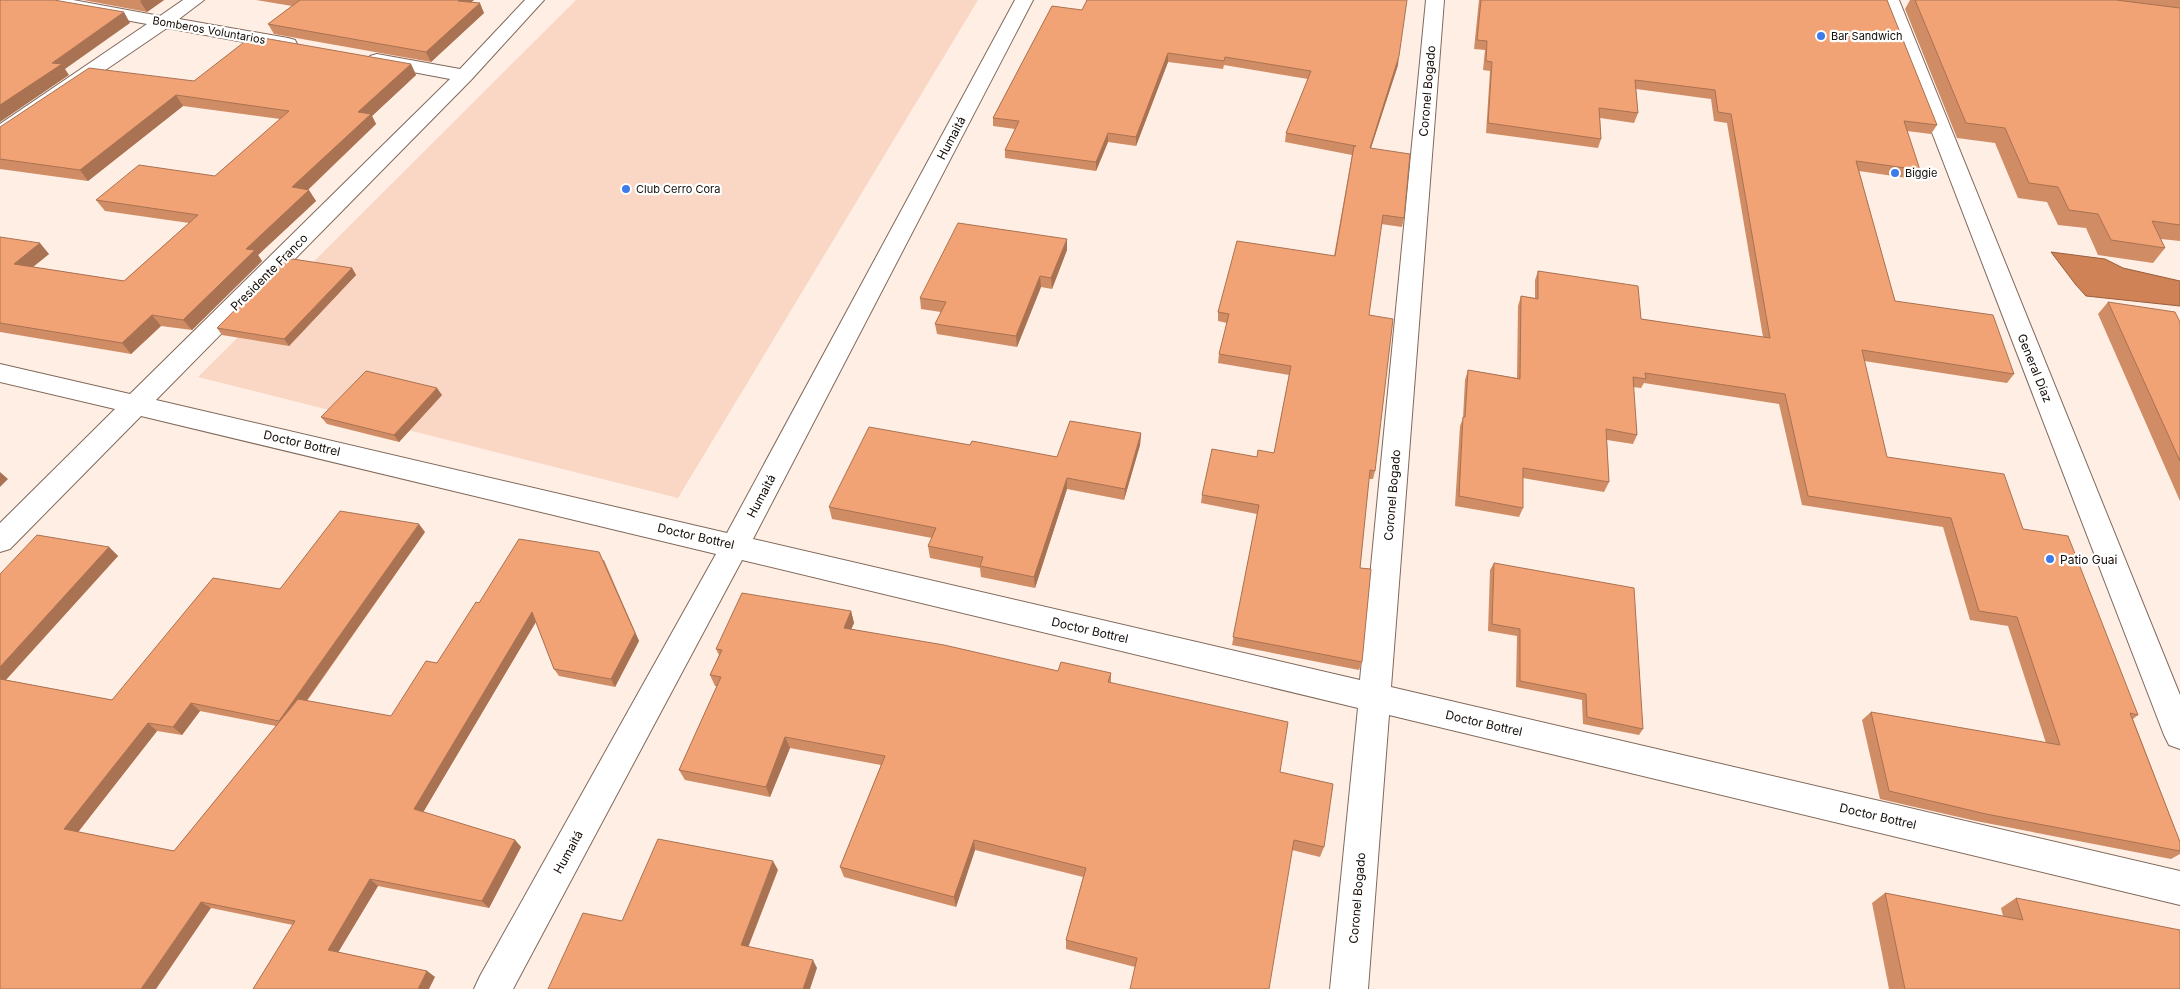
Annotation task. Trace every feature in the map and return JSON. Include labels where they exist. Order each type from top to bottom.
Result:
[{"type":"street","name":"Bomberos Voluntarios","points":[[43,0],[309,48]]},
{"type":"street","points":[[0,133],[194,0]]},
{"type":"street","name":"Presidente Franco","points":[[0,541],[464,76],[535,0]]},
{"type":"street","name":"Humaitá","points":[[493,989],[735,546],[1024,0]]},
{"type":"street","name":"Coronel Bogado","points":[[1349,989],[1435,0]]},
{"type":"street","name":"General Díaz","points":[[1890,0],[2180,735]]},
{"type":"street","points":[[357,57],[464,76]]},
{"type":"street","name":"Doctor Bottrel","points":[[0,373],[2180,888]]},
{"type":"shaded area","name":"Club Cerro Cora","points":[[576,0],[978,0],[678,498],[198,377]]},
{"type":"shaded area","points":[[2051,252],[2105,259],[2123,268],[2180,281],[2180,306],[2086,296]]},
{"type":"building","points":[[0,0],[54,0],[124,12],[52,63],[62,64],[0,105]]},
{"type":"building","points":[[300,0],[459,0],[480,3],[426,52],[268,24]]},
{"type":"building","points":[[1087,0],[1407,0],[1399,56],[1370,148],[1410,154],[1404,218],[1383,215],[1369,315],[1393,319],[1375,471],[1370,470],[1360,568],[1371,569],[1362,662],[1233,637],[1259,505],[1202,495],[1212,449],[1257,457],[1258,450],[1274,453],[1291,366],[1219,354],[1229,314],[1218,312],[1237,241],[1335,256],[1354,146],[1356,146],[1286,133],[1311,71],[1225,57],[1224,61],[1168,53],[1136,137],[1108,133],[1096,162],[1005,150],[1019,121],[993,118],[1052,6],[1082,10]]},
{"type":"building","points":[[1481,0],[1887,0],[1937,125],[1904,121],[1920,170],[1856,161],[1895,301],[1993,315],[2014,374],[1862,350],[1887,457],[2004,474],[2023,529],[2068,536],[2138,715],[2130,713],[2180,842],[2180,851],[1986,814],[1889,791],[1871,712],[2060,745],[2017,617],[1979,611],[1951,518],[1808,496],[1785,394],[1645,373],[1646,379],[1633,377],[1637,435],[1606,429],[1609,482],[1523,468],[1523,508],[1459,496],[1463,417],[1465,417],[1468,370],[1520,379],[1521,296],[1538,299],[1538,271],[1638,286],[1641,319],[1770,338],[1731,114],[1718,112],[1715,90],[1635,80],[1638,113],[1599,108],[1601,139],[1488,123],[1492,62],[1486,61],[1487,41],[1477,40]]},
{"type":"building","points":[[1915,0],[2116,0],[2180,8],[2180,225],[2152,221],[2165,248],[2111,240],[2098,214],[2069,210],[2058,187],[2029,183],[2005,128],[1966,123]]},
{"type":"building","points":[[252,36],[411,64],[358,112],[371,114],[292,187],[309,190],[246,249],[255,250],[183,320],[152,315],[122,343],[0,323],[0,237],[40,243],[14,264],[124,281],[198,215],[96,200],[139,165],[215,176],[289,111],[176,95],[80,170],[0,159],[0,127],[89,68],[194,81]]},
{"type":"building","points":[[958,223],[1067,239],[1051,278],[1040,276],[1016,336],[935,324],[946,302],[920,298]]},
{"type":"building","points":[[286,258],[352,268],[284,339],[217,328]]},
{"type":"building","points":[[2108,302],[2175,312],[2180,322],[2180,461]]},
{"type":"building","points":[[366,371],[437,388],[394,435],[321,417]]},
{"type":"building","points":[[1070,421],[1141,433],[1125,489],[1067,478],[1034,577],[980,566],[983,557],[928,546],[936,528],[829,507],[869,427],[970,445],[972,441],[1057,457]]},
{"type":"building","points":[[340,511],[419,524],[279,721],[191,703],[173,727],[148,723],[64,829],[174,851],[298,699],[391,716],[426,661],[437,663],[476,602],[479,603],[519,539],[599,552],[635,633],[611,679],[554,669],[532,612],[414,809],[515,840],[482,901],[370,879],[328,950],[427,971],[418,989],[253,989],[295,921],[201,902],[141,989],[0,989],[0,679],[112,700],[213,578],[280,589]]},
{"type":"building","points":[[37,535],[109,547],[0,667],[0,574]]},
{"type":"building","points":[[1494,563],[1634,588],[1643,729],[1587,717],[1586,694],[1520,681],[1520,629],[1492,624]]},
{"type":"building","points":[[742,593],[851,611],[844,628],[944,645],[1058,671],[1061,662],[1111,673],[1108,682],[1288,722],[1280,772],[1333,784],[1324,847],[1294,840],[1269,989],[1130,989],[1137,958],[1066,940],[1086,868],[974,840],[954,897],[840,867],[885,756],[785,737],[766,787],[679,770],[721,677],[710,675],[722,650],[716,649]]},
{"type":"building","points":[[658,839],[773,861],[741,945],[813,960],[803,989],[548,989],[583,913],[622,921]]},
{"type":"building","points":[[1885,893],[2023,920],[2016,898],[2180,930],[2180,989],[1905,989]]},
{"type":"place","name":"Bar Sandwich","points":[[1821,36]]},
{"type":"place","name":"Biggie","points":[[1895,173]]},
{"type":"place","name":"Club Cerro Cora","points":[[626,189]]},
{"type":"place","name":"Patio Guai","points":[[2050,559]]}]
